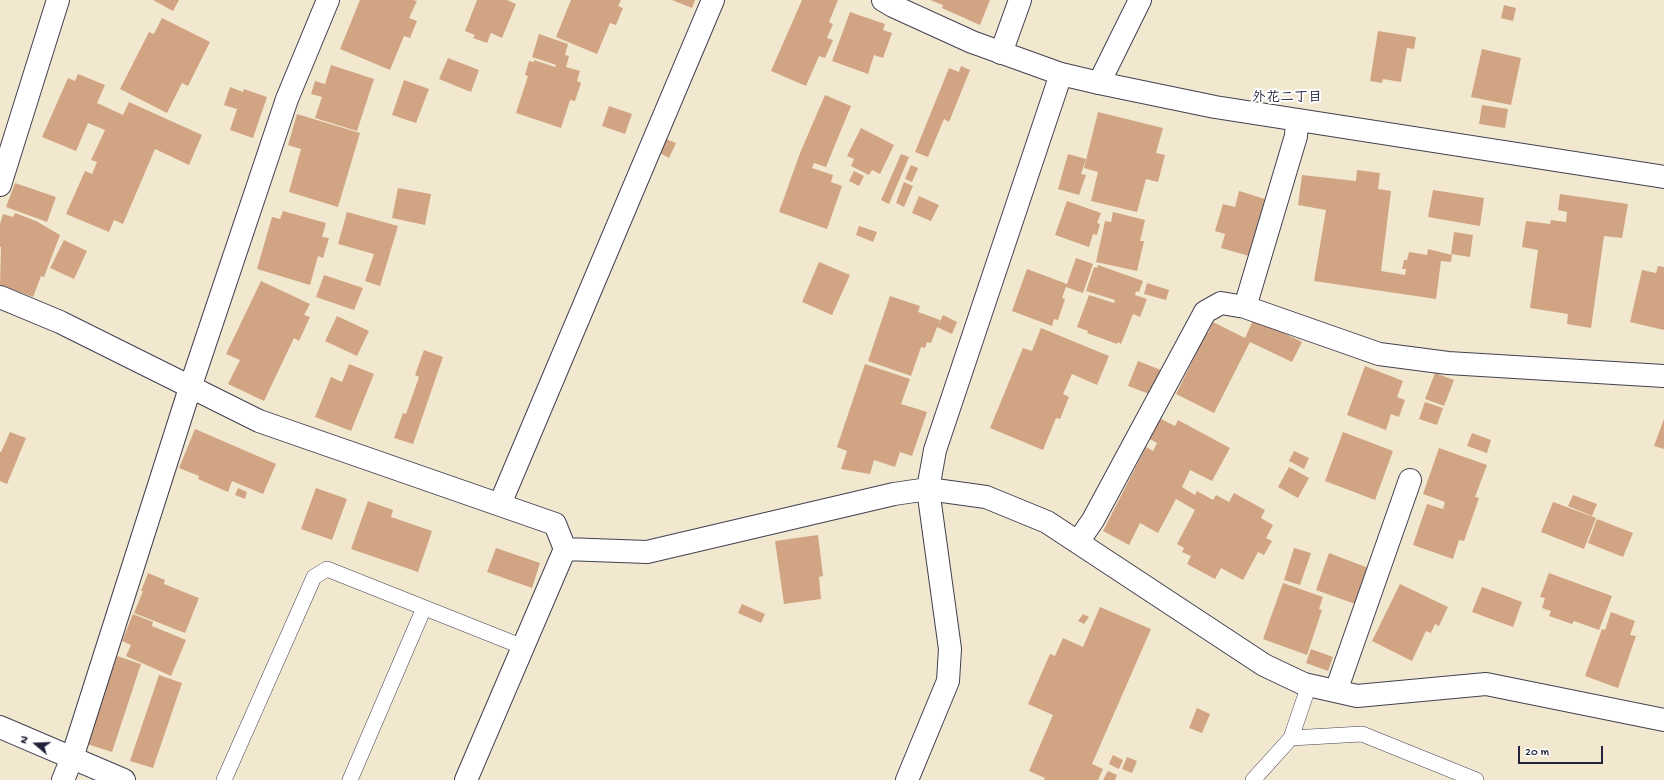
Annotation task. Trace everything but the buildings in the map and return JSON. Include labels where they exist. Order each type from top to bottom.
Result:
[{"type":"street","points":[[0,185],[58,0]]},
{"type":"street","points":[[63,780],[72,758],[190,388],[287,99],[328,0]]},
{"type":"street","points":[[500,504],[712,0]]},
{"type":"street","points":[[883,0],[972,42],[1061,74],[1099,83],[1215,107],[1664,177]]},
{"type":"street","points":[[1001,53],[1020,0]]},
{"type":"street","points":[[1099,83],[1140,0]]},
{"type":"street","points":[[907,780],[948,681],[950,648],[928,489],[935,450],[1061,74]]},
{"type":"street","points":[[1245,307],[1296,136],[1297,120]]},
{"type":"street","points":[[0,297],[60,322],[259,421],[555,524],[565,549],[466,780]]},
{"type":"street","points":[[1078,542],[1093,520],[1205,312],[1221,304],[1245,307],[1379,354],[1448,363],[1664,376]]},
{"type":"street","points":[[1336,691],[1410,480]]},
{"type":"street","points":[[565,549],[647,552],[894,494],[928,489],[986,497],[1047,522],[1264,664],[1309,685],[1358,696],[1486,684],[1664,720]]},
{"type":"street","points":[[0,727],[124,780]]},
{"type":"lane","points":[[224,780],[314,577],[327,570],[523,647]]},
{"type":"lane","points":[[350,780],[424,608]]},
{"type":"lane","points":[[1253,780],[1291,738],[1309,685]]},
{"type":"lane","points":[[1291,738],[1362,734],[1476,780]]},
{"type":"district","name":"外花二丁目","points":[[1287,99]]}]
